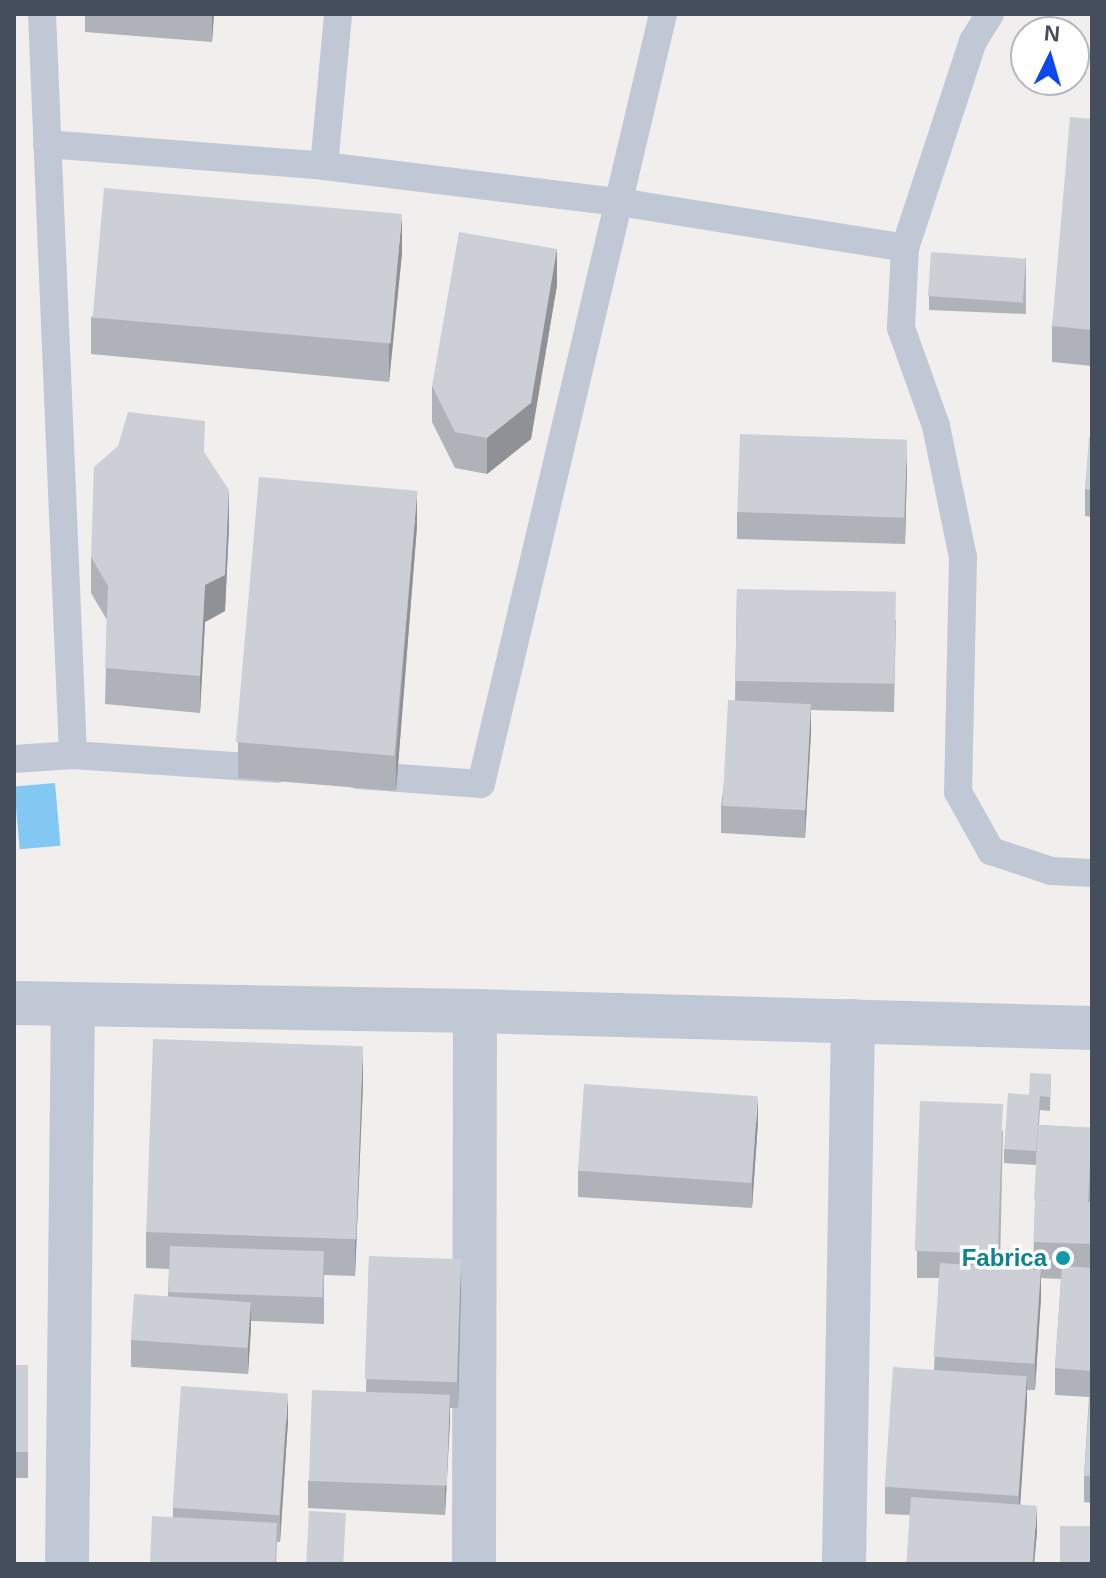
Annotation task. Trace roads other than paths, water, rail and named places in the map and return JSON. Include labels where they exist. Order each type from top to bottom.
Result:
[{"type":"street","points":[[14,1003],[475,1011],[1092,1028]]},
{"type":"street","points":[[67,1564],[73,1004]]},
{"type":"street","points":[[474,1564],[475,1011]]},
{"type":"street","points":[[844,1564],[853,1021]]},
{"type":"lane","points":[[42,14],[73,755]]},
{"type":"lane","points":[[324,166],[338,14]]},
{"type":"lane","points":[[14,759],[73,755],[481,784],[663,14]]},
{"type":"lane","points":[[990,14],[973,41],[905,248],[901,328],[936,426],[963,557],[958,792],[991,851],[1051,871],[1092,873]]},
{"type":"lane","points":[[47,144],[324,166],[619,202],[905,248]]},
{"type":"water","points":[[55,783],[60,846],[20,849],[14,787]]},
{"type":"place","name":"Fabrica","points":[[1063,1258]]}]
